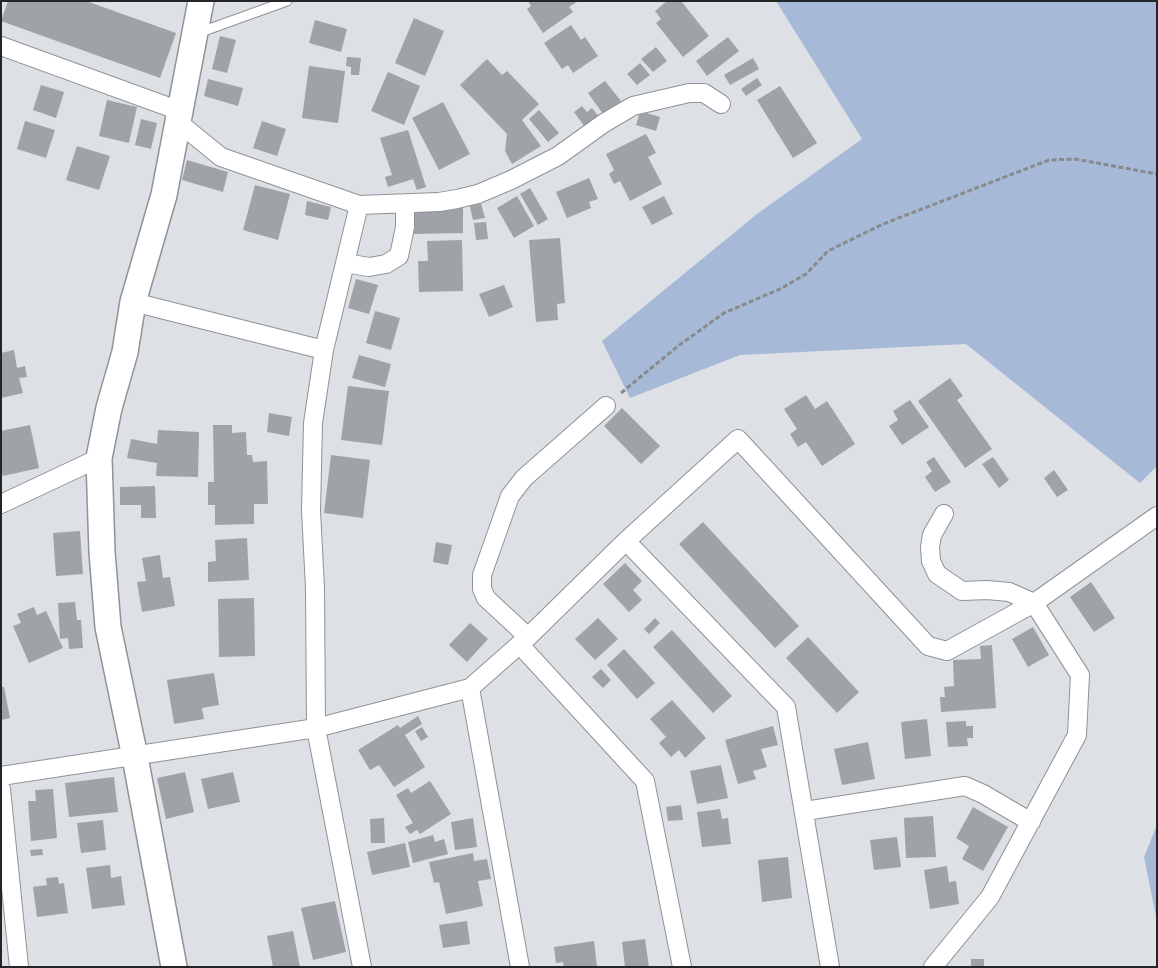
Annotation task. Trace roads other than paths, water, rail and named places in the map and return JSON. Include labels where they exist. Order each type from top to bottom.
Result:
[{"type":"street","points":[[174,967],[135,757],[108,627],[102,552],[99,458],[109,408],[125,352],[133,302],[164,195],[201,1]]},
{"type":"street","points":[[1,46],[179,117],[221,157],[359,205],[439,202],[478,194],[512,180],[558,156],[604,123],[633,106],[689,93],[704,93],[721,104]]},
{"type":"street","points":[[345,263],[369,267],[386,264],[399,256],[405,227],[405,203]]},
{"type":"street","points":[[359,205],[324,350],[313,423],[310,511],[315,588],[316,728],[362,967]]},
{"type":"street","points":[[133,302],[324,350]]},
{"type":"street","points":[[606,406],[524,478],[510,496],[482,575],[482,589],[486,598],[646,781],[682,967]]},
{"type":"street","points":[[1,776],[316,728],[470,688],[524,641],[626,541],[738,439],[928,646],[947,651],[1034,603],[1157,516]]},
{"type":"street","points":[[1,504],[99,458]]},
{"type":"street","points":[[933,967],[990,897],[1077,735],[1080,674],[1034,603],[1009,592],[987,590],[962,591],[938,574],[931,561],[930,547],[932,535],[944,514]]},
{"type":"street","points":[[626,541],[786,707],[830,967]]},
{"type":"street","points":[[470,688],[520,967]]},
{"type":"street","points":[[805,811],[965,786],[983,794],[1031,822]]},
{"type":"street","points":[[1,789],[19,967]]},
{"type":"lane","points":[[195,34],[287,1]]}]
